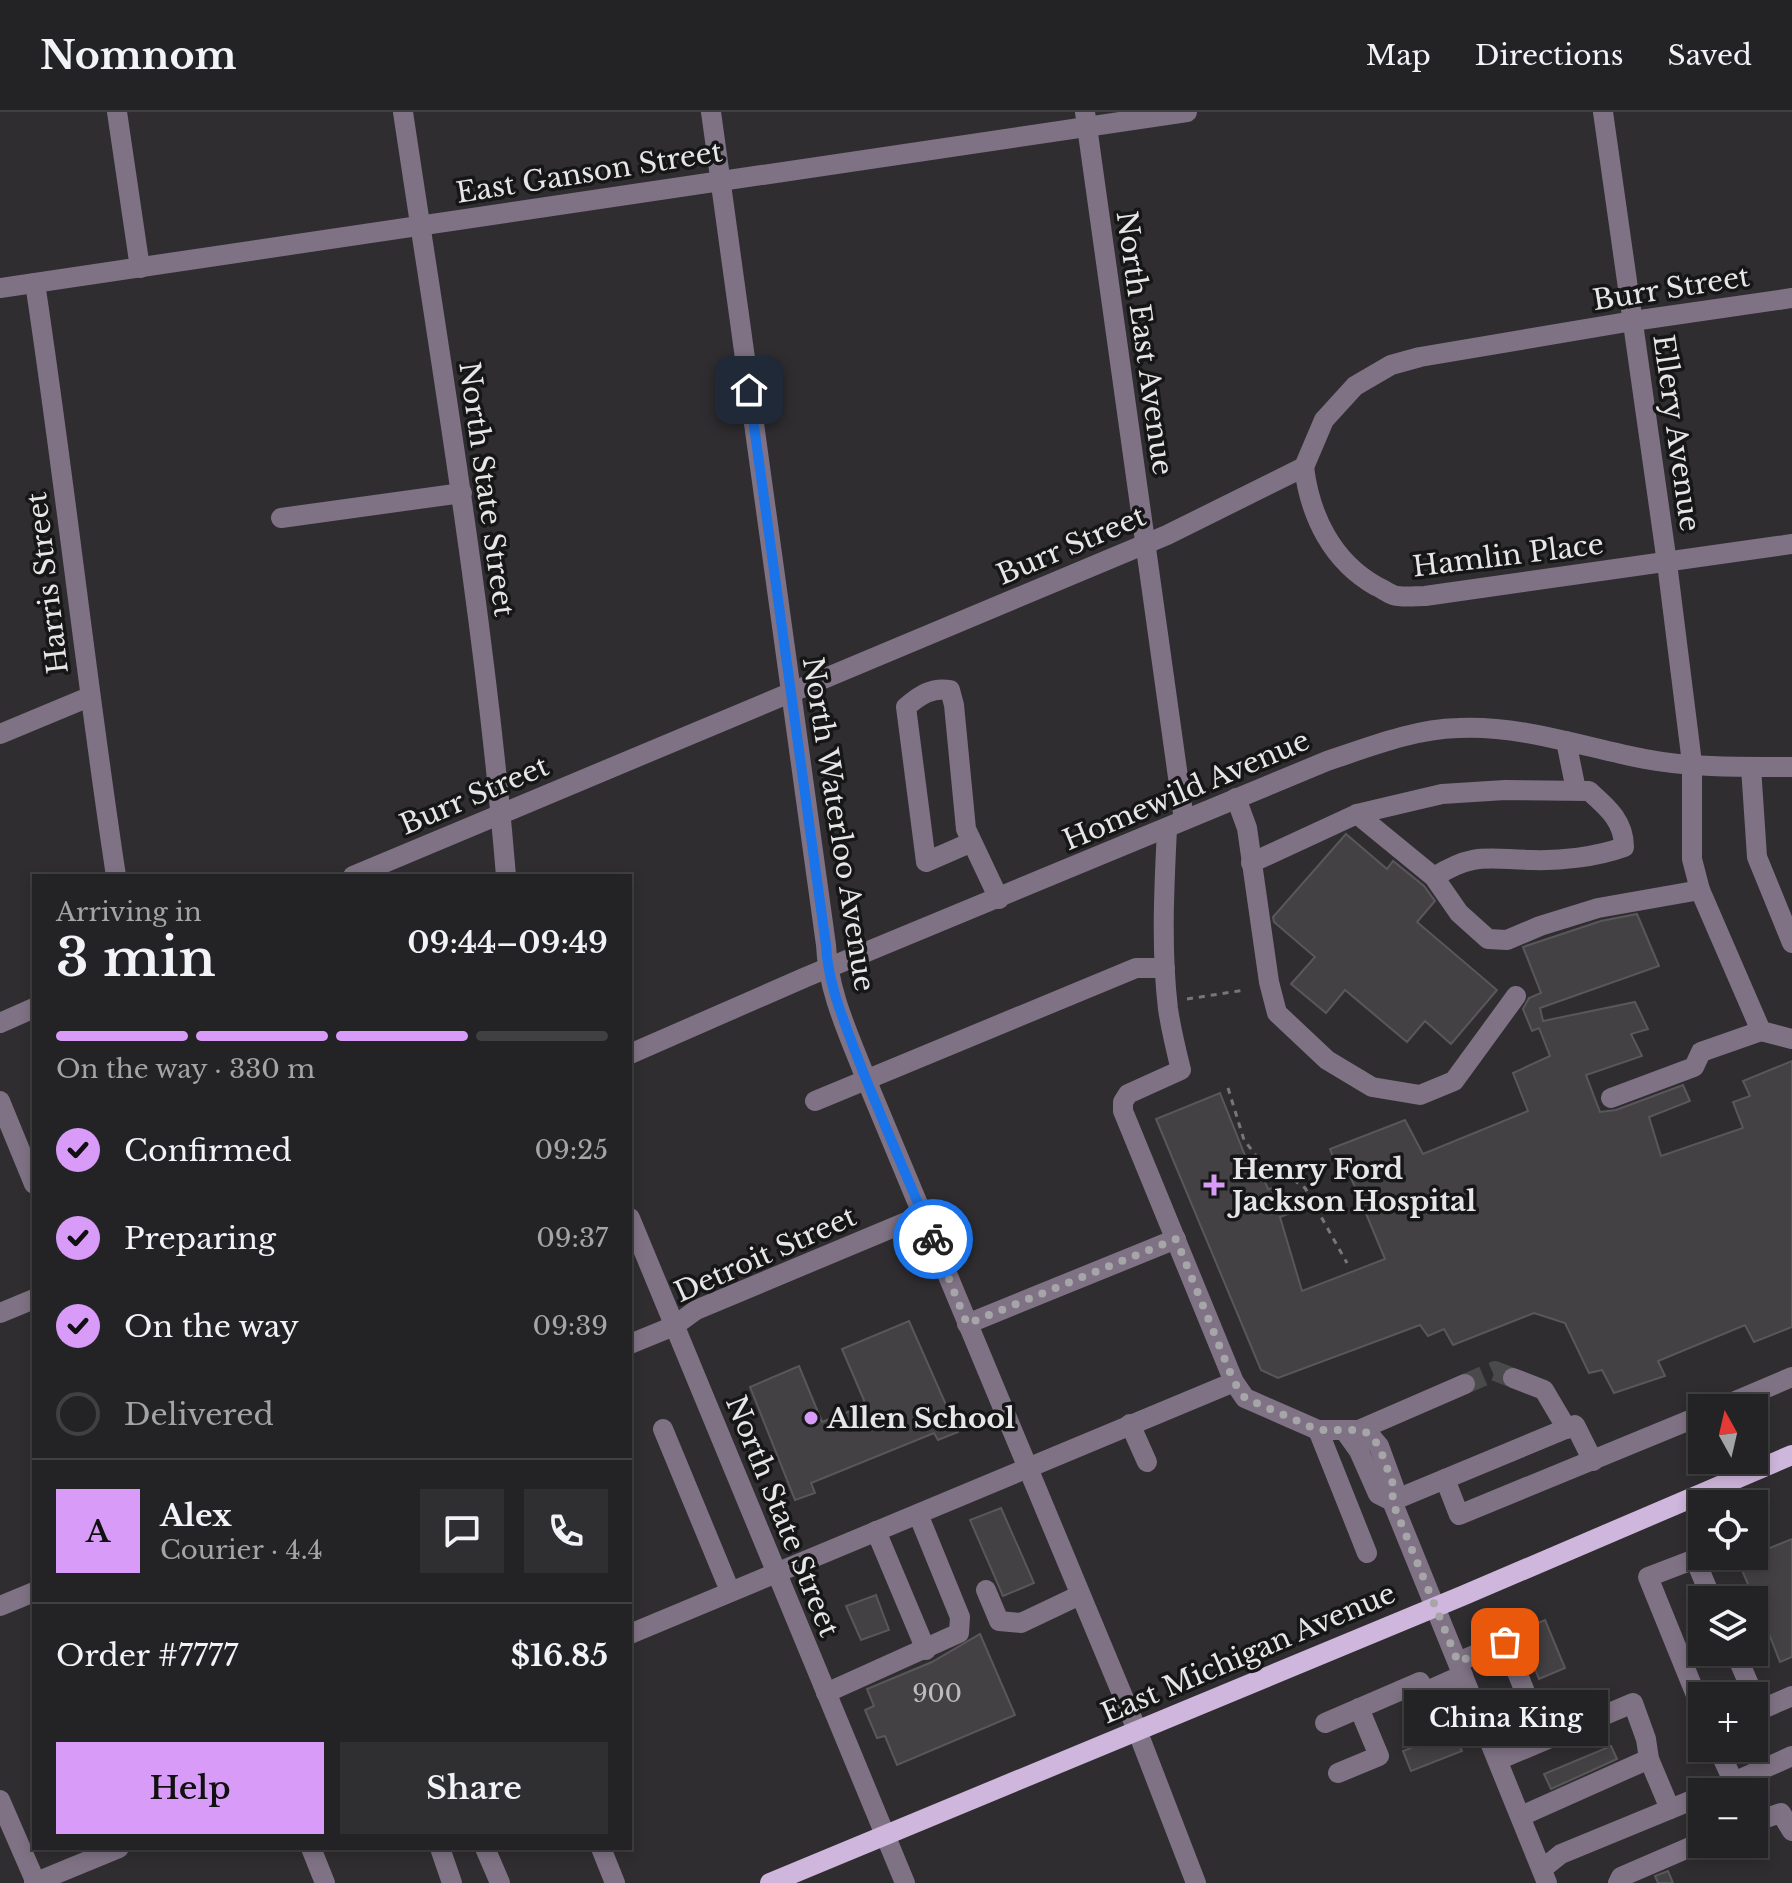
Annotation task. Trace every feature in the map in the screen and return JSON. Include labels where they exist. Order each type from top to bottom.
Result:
[{"type":"main road","name":"East Michigan Avenue","points":[[770,1883],[1792,1455]]},
{"type":"street","points":[[117,112],[140,268]]},
{"type":"street","name":"North State Street","points":[[403,112],[462,493],[506,874]]},
{"type":"street","name":"North Waterloo Avenue","points":[[711,112],[827,969],[833,991],[866,1079],[1137,1730],[1196,1883]]},
{"type":"street","name":"East Ganson Street","points":[[0,288],[720,180],[1086,120],[1187,112]]},
{"type":"street","name":"Ellery Avenue","points":[[1603,112],[1692,763],[1692,859],[1700,890],[1761,1031]]},
{"type":"street","name":"North East Avenue","points":[[1086,120],[1145,544],[1176,824],[1164,909],[1165,968],[1181,1070],[1128,1094],[1123,1102],[1123,1111],[1176,1239]]},
{"type":"street","name":"Harris Street","points":[[35,283],[69,520],[89,697],[116,874]]},
{"type":"street","name":"Burr Street","points":[[358,874],[1145,544],[1304,467],[1324,420],[1340,400],[1371,375],[1391,365],[1420,357],[1633,321],[1792,298]]},
{"type":"street","name":"Hamlin Place","points":[[1304,467],[1307,494],[1315,515],[1343,562],[1369,582],[1394,595],[1425,596],[1792,544]]},
{"type":"street","points":[[281,518],[462,493]]},
{"type":"street","points":[[972,842],[926,862],[906,707],[937,688],[950,690],[954,705],[966,829],[999,899]]},
{"type":"street","points":[[0,734],[89,697]]},
{"type":"street","name":"Homewild Avenue","points":[[632,1053],[1236,798],[1327,761],[1403,737],[1454,728],[1497,727],[1648,759],[1792,767]]},
{"type":"street","points":[[1566,741],[1576,790]]},
{"type":"street","points":[[1751,767],[1757,857],[1784,900],[1792,943]]},
{"type":"street","points":[[1251,863],[1357,814],[1442,794],[1505,790],[1589,791],[1612,811],[1624,835],[1624,847],[1602,854],[1534,860],[1487,857],[1459,861],[1434,877]]},
{"type":"street","points":[[1236,798],[1247,828],[1269,982],[1277,1013],[1327,1060],[1372,1087],[1420,1095],[1454,1081],[1516,996]]},
{"type":"street","points":[[1357,814],[1434,877],[1459,913],[1488,939],[1507,940],[1598,908],[1700,890]]},
{"type":"street","points":[[815,1101],[1136,968],[1165,968]]},
{"type":"street","points":[[0,1023],[32,1009]]},
{"type":"street","points":[[1611,1098],[1694,1067],[1701,1052],[1761,1031],[1792,1039]]},
{"type":"street","points":[[0,1101],[32,1179]]},
{"type":"street","name":"Detroit Street","points":[[632,1343],[674,1326],[696,1310],[923,1215]]},
{"type":"street","name":"North State Street","points":[[632,1223],[905,1883]]},
{"type":"street","points":[[967,1324],[1176,1239],[1234,1382],[1245,1398],[1318,1430],[1352,1430],[1465,1384]]},
{"type":"street","points":[[0,1313],[32,1300]]},
{"type":"street","points":[[1752,1394],[1792,1377]]},
{"type":"street","points":[[1513,1378],[1544,1390],[1567,1429]]},
{"type":"street","points":[[632,1633],[1234,1382]]},
{"type":"street","points":[[1445,1479],[1459,1515],[1688,1421]]},
{"type":"street","points":[[1130,1424],[1147,1462]]},
{"type":"street","points":[[1392,1501],[1575,1425],[1593,1461]]},
{"type":"street","points":[[663,1429],[730,1591]]},
{"type":"street","points":[[1318,1430],[1367,1553]]},
{"type":"street","points":[[1352,1430],[1378,1494],[1392,1501],[1545,1876]]},
{"type":"street","points":[[826,1693],[959,1633],[960,1617],[918,1514]]},
{"type":"street","points":[[876,1531],[926,1650]]},
{"type":"street","points":[[1691,1682],[1648,1577],[1695,1559],[1706,1586]]},
{"type":"street","points":[[986,1590],[999,1621],[1021,1623],[1080,1595]]},
{"type":"street","points":[[0,1606],[32,1593]]},
{"type":"street","points":[[1325,1723],[1425,1692],[1505,1642],[1525,1692]]},
{"type":"street","points":[[1768,1706],[1792,1696]]},
{"type":"street","points":[[1498,1760],[1633,1703],[1646,1739],[1649,1759],[1670,1809]]},
{"type":"street","points":[[1338,1773],[1379,1756],[1362,1714]]},
{"type":"street","points":[[1745,1778],[1792,1756]]},
{"type":"street","points":[[1521,1816],[1649,1759]]},
{"type":"street","points":[[0,1800],[35,1883],[114,1850]]},
{"type":"street","points":[[1545,1876],[1561,1854],[1688,1804]]},
{"type":"street","points":[[1768,1817],[1781,1813],[1792,1831]]},
{"type":"street","points":[[1618,1883],[1621,1877],[1688,1848]]},
{"type":"street","points":[[312,1850],[325,1883]]},
{"type":"street","points":[[441,1850],[452,1883]]},
{"type":"street","points":[[486,1850],[500,1883]]},
{"type":"street","points":[[602,1850],[615,1883]]},
{"type":"path","points":[[1168,1002],[1245,990]]},
{"type":"path","points":[[1228,1088],[1244,1140],[1264,1166],[1284,1173],[1305,1188],[1347,1263]]},
{"type":"building","points":[[1346,834],[1387,869],[1393,861],[1424,886],[1435,901],[1417,922],[1497,990],[1451,1044],[1425,1021],[1407,1042],[1345,990],[1326,1013],[1291,984],[1315,957],[1274,922],[1273,917]]},
{"type":"building","points":[[1637,914],[1659,966],[1540,1008],[1543,1021],[1635,1002],[1648,1029],[1631,1034],[1642,1056],[1586,1075],[1600,1112],[1616,1110],[1683,1085],[1690,1101],[1649,1117],[1661,1156],[1743,1128],[1733,1102],[1750,1096],[1743,1081],[1792,1061],[1792,1327],[1754,1342],[1745,1325],[1658,1361],[1665,1376],[1614,1393],[1602,1370],[1589,1373],[1565,1323],[1534,1313],[1453,1345],[1444,1329],[1428,1336],[1420,1325],[1278,1378],[1261,1370],[1156,1119],[1220,1093],[1246,1158],[1254,1156],[1268,1189],[1278,1187],[1288,1214],[1280,1217],[1302,1291],[1385,1259],[1344,1161],[1336,1164],[1330,1149],[1405,1120],[1423,1154],[1528,1111],[1513,1073],[1550,1056],[1539,1028],[1532,1031],[1523,1009],[1529,998],[1541,993],[1523,947],[1601,921]]},
{"type":"building","points":[[909,1321],[958,1432],[938,1440],[934,1433],[811,1483],[815,1493],[795,1500],[750,1387],[799,1366],[822,1422],[866,1405],[842,1349]]},
{"type":"building","points":[[1001,1508],[1034,1583],[1003,1596],[970,1520]]},
{"type":"building","points":[[1792,1539],[1792,1657],[1780,1662],[1768,1634],[1768,1586],[1749,1586],[1742,1570],[1768,1570],[1768,1549]]},
{"type":"building","points":[[876,1595],[889,1630],[861,1640],[846,1606]]},
{"type":"building","points":[[1545,1620],[1565,1668],[1539,1679],[1526,1647],[1522,1649],[1514,1633]]},
{"type":"building","points":[[980,1634],[1015,1715],[897,1765],[885,1736],[877,1738],[865,1710],[874,1706],[867,1689],[932,1662]]},
{"type":"building","points":[[1454,1731],[1462,1751],[1411,1771],[1403,1751]]},
{"type":"building","points":[[1611,1746],[1617,1759],[1551,1789],[1544,1774]]},
{"type":"building","points":[[1668,1871],[1673,1883],[1658,1883],[1655,1876]]},
{"type":"tunnel","points":[[1465,1384],[1495,1371],[1513,1378]]},
{"type":"way so far","points":[[933,1239],[967,1324],[1176,1239],[1234,1382],[1245,1398],[1318,1430],[1359,1430],[1368,1433],[1379,1446],[1394,1487],[1392,1501],[1458,1662],[1505,1642]]},
{"type":"place","name":"Henry Ford Jackson Hospital","points":[[1214,1185]]},
{"type":"place","name":"Allen School","points":[[811,1418]]},
{"type":"place","name":"China King","points":[[1505,1642]]},
{"type":"route","points":[[749,390],[827,969],[866,1079],[933,1239]]}]
